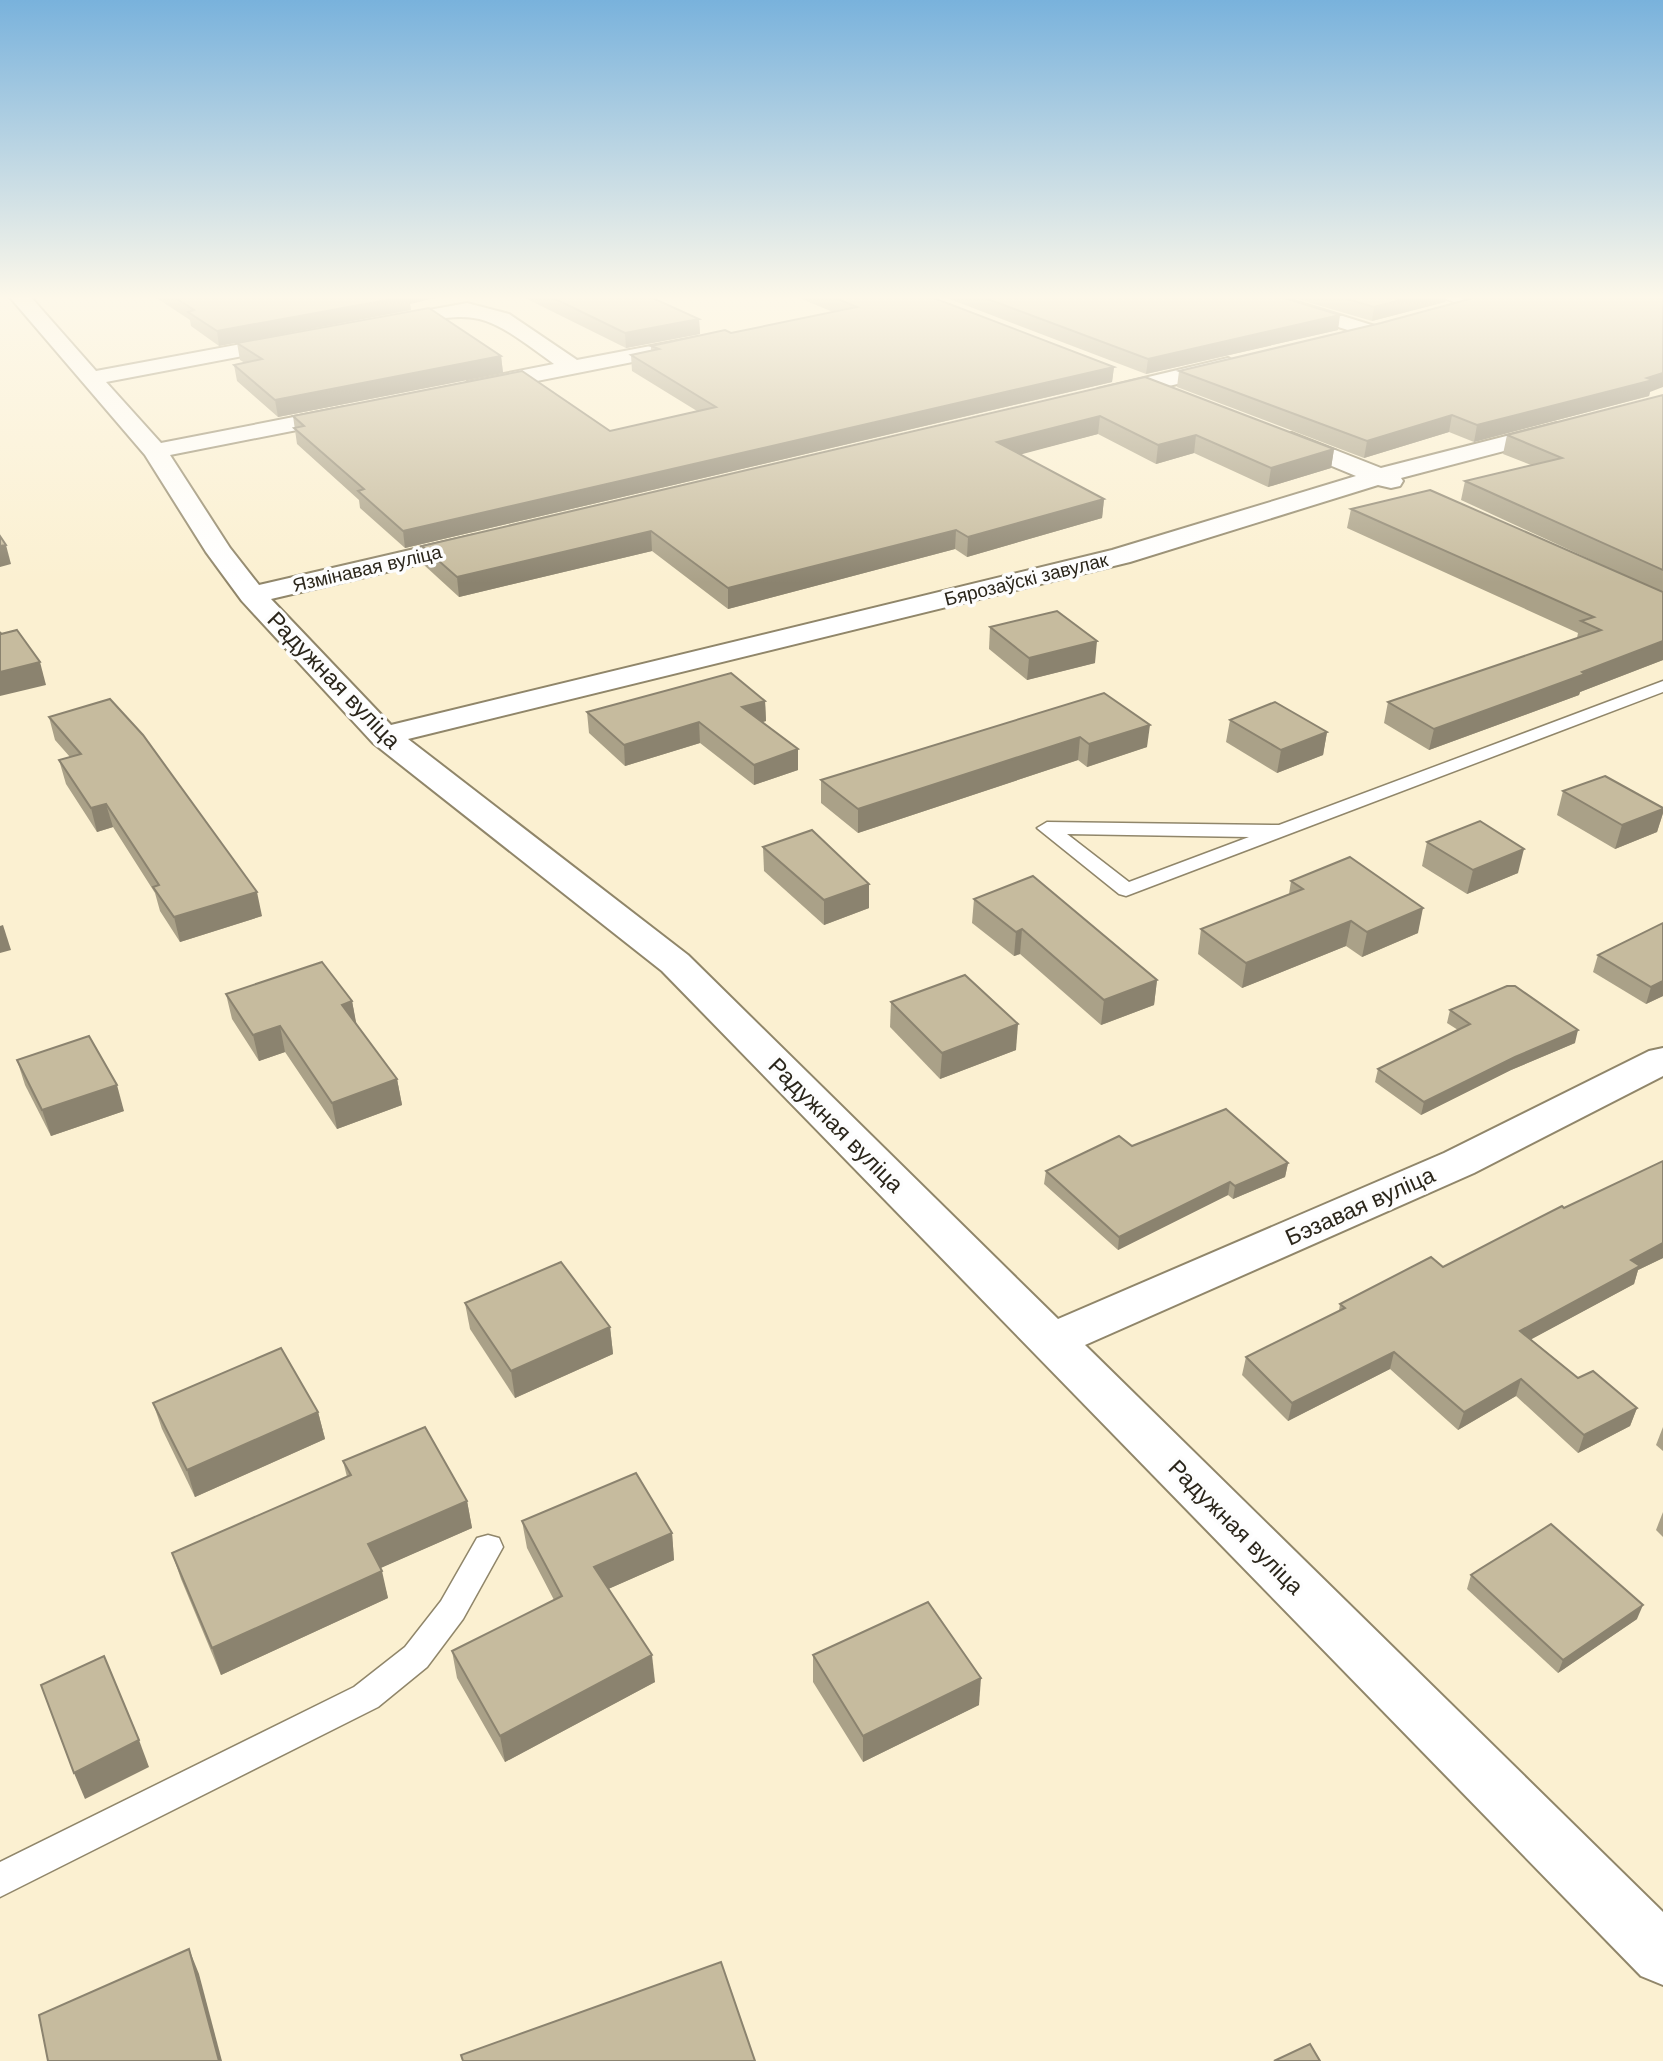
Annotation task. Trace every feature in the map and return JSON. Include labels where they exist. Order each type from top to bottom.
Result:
[{"type":"street","name":"Радужная вуліца","points":[[103,391],[155,451],[219,552],[253,595],[384,736],[675,963],[1663,1955]]},
{"type":"street","points":[[1080,400],[1117,391]]},
{"type":"street","points":[[1167,391],[1187,399]]},
{"type":"street","points":[[155,451],[369,409]]},
{"type":"street","name":"Бярозаўскі завулак","points":[[384,736],[1121,556],[1381,476],[1582,423]]},
{"type":"street","points":[[1265,430],[1418,493]]},
{"type":"street","name":"Язмінавая вуліца","points":[[253,595],[497,538]]},
{"type":"street","name":"Бэзавая вуліца","points":[[1051,1341],[1459,1163],[1663,1060]]},
{"type":"lane","points":[[1280,831],[1046,828],[1126,890],[1663,686]]},
{"type":"lane","points":[[0,1880],[366,1697],[416,1657],[452,1610],[488,1547]]},
{"type":"building","points":[[265,391],[320,391],[275,400]]},
{"type":"building","points":[[419,391],[552,391],[610,431],[716,407],[690,391],[1009,391],[403,531],[358,491],[364,489],[294,428],[304,426],[293,416]]},
{"type":"building","points":[[1084,391],[1182,391],[1334,449],[1271,468],[1196,435],[1158,445],[1100,416],[997,442],[1104,499],[968,537],[956,530],[728,588],[651,531],[457,577],[422,546]]},
{"type":"building","points":[[1233,391],[1609,391],[1477,425],[1452,415],[1367,441]]},
{"type":"building","points":[[1663,395],[1663,570],[1465,481],[1562,458],[1507,435]]},
{"type":"building","points":[[1430,490],[1663,592],[1663,641],[1582,672],[1585,674],[1434,729],[1388,702],[1601,630],[1581,621],[1594,617],[1351,509]]},
{"type":"building","points":[[1057,611],[1097,641],[1029,658],[990,627]]},
{"type":"building","points":[[17,630],[40,662],[0,672],[0,632],[1,634]]},
{"type":"building","points":[[731,673],[765,701],[742,707],[798,749],[754,765],[699,722],[624,745],[587,712]]},
{"type":"building","points":[[1104,693],[1150,725],[1089,744],[1080,737],[858,809],[821,780]]},
{"type":"building","points":[[110,699],[143,735],[257,892],[174,917],[153,887],[159,885],[106,804],[91,808],[59,760],[81,754],[49,717]]},
{"type":"building","points":[[1275,702],[1327,732],[1281,750],[1230,720]]},
{"type":"building","points":[[1605,776],[1663,809],[1622,825],[1563,791]]},
{"type":"building","points":[[1480,821],[1524,849],[1473,870],[1427,842]]},
{"type":"building","points":[[812,830],[869,884],[824,900],[763,847]]},
{"type":"building","points":[[1350,857],[1423,908],[1367,932],[1351,921],[1246,963],[1201,929],[1303,889],[1291,881]]},
{"type":"building","points":[[1033,876],[1157,980],[1104,1000],[1022,929],[1016,932],[974,899]]},
{"type":"building","points":[[1663,923],[1663,981],[1651,987],[1598,955]]},
{"type":"building","points":[[322,962],[352,1001],[342,1005],[397,1079],[332,1103],[280,1026],[253,1035],[226,994]]},
{"type":"building","points":[[965,975],[1018,1024],[942,1053],[891,1002]]},
{"type":"building","points":[[1507,986],[1515,986],[1578,1030],[1515,1057],[1424,1102],[1378,1069],[1470,1024],[1450,1010]]},
{"type":"building","points":[[89,1036],[117,1085],[42,1110],[17,1060]]},
{"type":"building","points":[[1226,1109],[1288,1163],[1235,1186],[1230,1182],[1119,1237],[1046,1171],[1119,1136],[1132,1146]]},
{"type":"building","points":[[1663,1161],[1663,1243],[1631,1260],[1640,1266],[1520,1331],[1578,1378],[1593,1371],[1637,1408],[1584,1435],[1521,1379],[1464,1412],[1394,1352],[1292,1403],[1246,1357],[1345,1308],[1340,1304],[1431,1257],[1443,1267],[1562,1206],[1564,1208]]},
{"type":"building","points":[[561,1262],[610,1327],[511,1371],[465,1303]]},
{"type":"building","points":[[281,1348],[318,1412],[187,1470],[153,1403]]},
{"type":"building","points":[[425,1427],[467,1501],[368,1544],[382,1571],[212,1648],[172,1553],[351,1475],[343,1461]]},
{"type":"building","points":[[636,1473],[672,1533],[594,1567],[652,1655],[500,1736],[452,1651],[562,1596],[522,1521]]},
{"type":"building","points":[[1551,1524],[1643,1605],[1563,1660],[1471,1575]]},
{"type":"building","points":[[928,1602],[981,1678],[863,1736],[813,1655]]},
{"type":"building","points":[[104,1656],[139,1740],[74,1773],[41,1685]]},
{"type":"building","points":[[189,1949],[219,2061],[48,2061],[39,2015]]},
{"type":"building","points":[[721,1962],[755,2061],[463,2061],[461,2055]]},
{"type":"building","points":[[1310,2044],[1320,2061],[1274,2061]]}]
